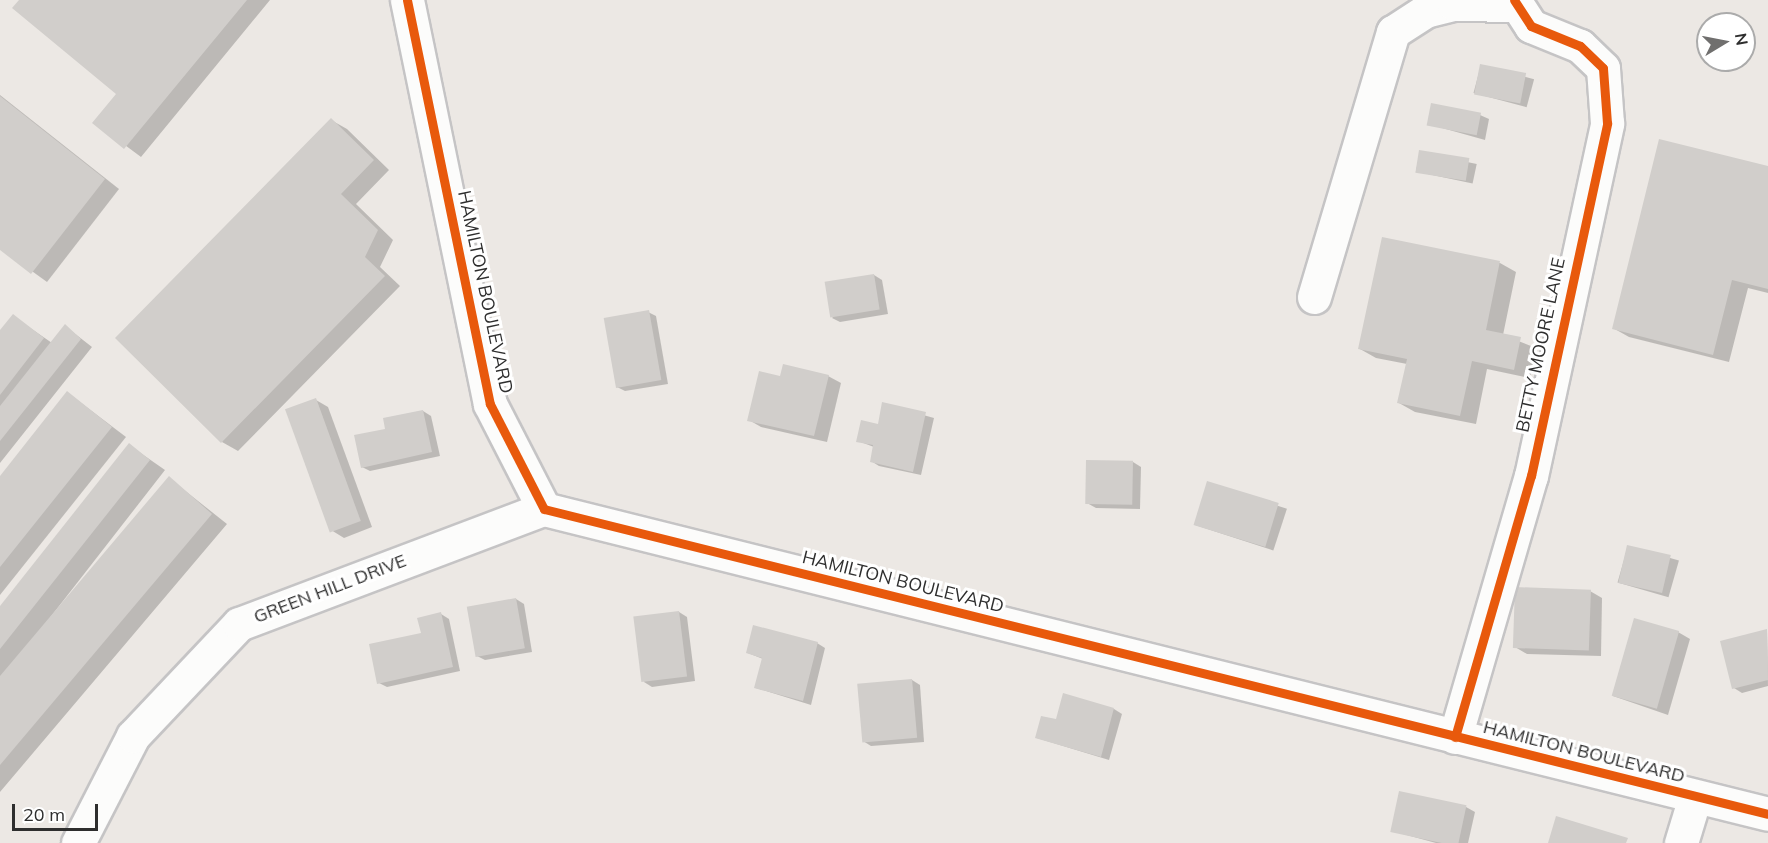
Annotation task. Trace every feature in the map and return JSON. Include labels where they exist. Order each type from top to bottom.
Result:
[{"type":"street","name":"HAMILTON BOULEVARD","points":[[407,0],[490,404],[544,509],[1768,814]]},
{"type":"street","points":[[1314,297],[1393,33],[1425,11],[1454,4],[1515,3]]},
{"type":"street","name":"BETTY MOORE LANE","points":[[1455,737],[1531,476],[1607,123],[1603,68],[1580,46],[1531,26],[1515,3]]},
{"type":"street","name":"GREEN HILL DRIVE","points":[[78,843],[133,736],[239,624],[544,509]]},
{"type":"street","points":[[1681,843],[1695,797]]},
{"type":"building","points":[[19,0],[247,0],[124,149],[92,123],[116,94],[12,8]]},
{"type":"building","points":[[1480,64],[1526,73],[1520,103],[1474,94]]},
{"type":"building","points":[[0,96],[105,179],[31,274],[0,250]]},
{"type":"building","points":[[1431,103],[1481,113],[1477,135],[1427,126]]},
{"type":"building","points":[[331,118],[374,160],[341,194],[378,230],[365,257],[385,276],[221,443],[115,338]]},
{"type":"building","points":[[1659,139],[1768,166],[1768,289],[1732,280],[1713,355],[1612,329]]},
{"type":"building","points":[[1419,150],[1469,158],[1466,181],[1415,173]]},
{"type":"building","points":[[1382,237],[1500,261],[1486,330],[1521,337],[1514,370],[1472,361],[1460,416],[1397,403],[1407,359],[1358,349]]},
{"type":"building","points":[[874,274],[880,310],[830,317],[825,282]]},
{"type":"building","points":[[649,310],[661,380],[616,388],[604,318]]},
{"type":"building","points":[[13,314],[44,338],[0,395],[0,330]]},
{"type":"building","points":[[65,324],[81,339],[0,441],[0,406]]},
{"type":"building","points":[[783,364],[829,375],[814,436],[747,421],[759,371],[780,376]]},
{"type":"building","points":[[67,391],[112,427],[0,567],[0,476]]},
{"type":"building","points":[[316,398],[361,521],[330,532],[285,409]]},
{"type":"building","points":[[882,402],[926,412],[913,472],[870,462],[873,445],[856,442],[861,420],[878,424]]},
{"type":"building","points":[[423,410],[432,452],[361,468],[354,435],[385,429],[383,418]]},
{"type":"building","points":[[129,443],[150,460],[0,649],[0,606]]},
{"type":"building","points":[[1086,460],[1133,461],[1132,505],[1085,504]]},
{"type":"building","points":[[169,476],[212,514],[0,765],[0,676]]},
{"type":"building","points":[[1207,481],[1279,503],[1265,547],[1194,525]]},
{"type":"building","points":[[1627,545],[1671,555],[1662,593],[1618,583]]},
{"type":"building","points":[[1515,587],[1591,590],[1589,651],[1513,648]]},
{"type":"building","points":[[516,598],[525,648],[476,657],[467,607]]},
{"type":"building","points":[[679,611],[687,677],[641,682],[633,617]]},
{"type":"building","points":[[441,612],[453,667],[377,684],[369,644],[421,633],[417,618]]},
{"type":"building","points":[[1634,618],[1679,631],[1657,709],[1612,696]]},
{"type":"building","points":[[753,625],[818,642],[803,701],[754,688],[762,658],[746,653]]},
{"type":"building","points":[[1767,629],[1768,680],[1732,689],[1720,641]]},
{"type":"building","points":[[912,679],[917,738],[862,743],[857,684]]},
{"type":"building","points":[[1063,693],[1114,708],[1101,757],[1035,738],[1041,716],[1056,719]]},
{"type":"building","points":[[1399,791],[1466,805],[1458,843],[1442,843],[1390,832]]},
{"type":"building","points":[[1556,816],[1628,838],[1626,843],[1548,843]]},
{"type":"cycle path","points":[[407,0],[490,404],[544,509],[1768,814]]},
{"type":"cycle path","points":[[1455,737],[1531,476],[1607,123],[1603,68],[1580,46],[1531,26],[1514,0]]}]
